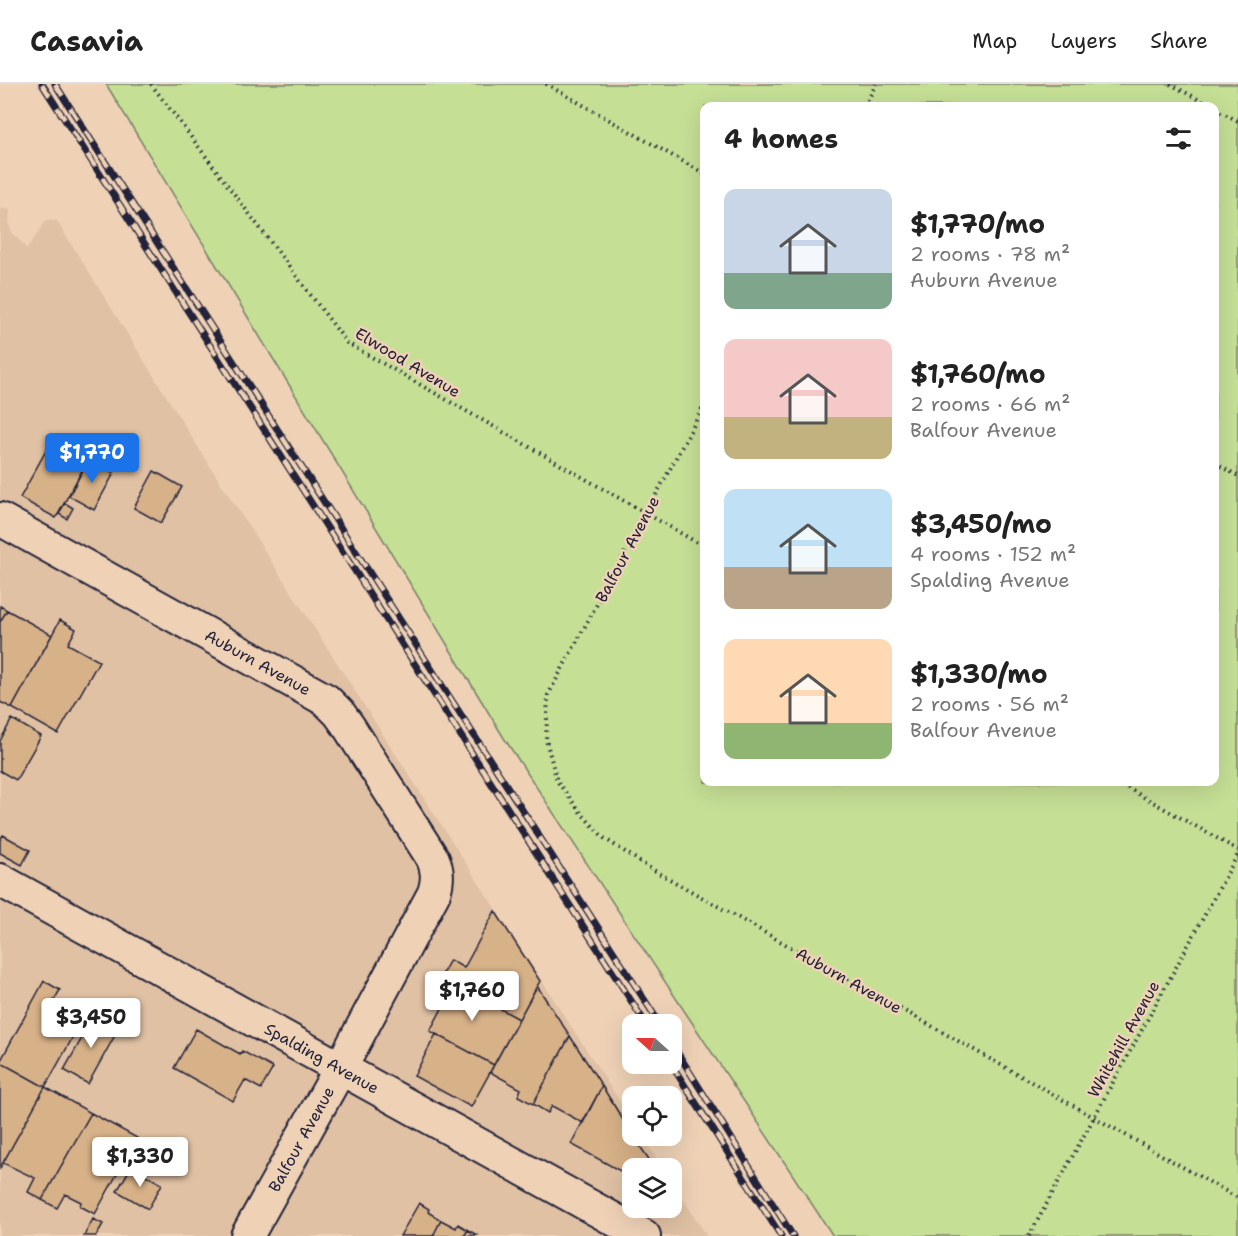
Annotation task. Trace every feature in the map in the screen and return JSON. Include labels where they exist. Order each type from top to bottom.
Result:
[{"type":"street","name":"Auburn Avenue","points":[[0,519],[286,676],[333,706],[424,843],[438,872],[438,883]]},
{"type":"street","name":"Spalding Avenue","points":[[0,880],[644,1236]]},
{"type":"street","name":"Balfour Avenue","points":[[247,1236],[428,907],[438,883]]},
{"type":"path","name":"Elwood Avenue","points":[[151,84],[347,343],[700,544]]},
{"type":"path","points":[[546,84],[700,171]]},
{"type":"path","points":[[867,102],[876,84]]},
{"type":"path","points":[[1170,84],[1202,102]]},
{"type":"path","points":[[1219,111],[1238,121]]},
{"type":"path","name":"Balfour Avenue","points":[[548,695],[700,413]]},
{"type":"path","points":[[1219,465],[1238,476]]},
{"type":"path","name":"Auburn Avenue","points":[[548,695],[546,740],[557,781],[581,813],[604,838],[648,867],[1238,1198]]},
{"type":"path","points":[[1125,786],[1238,852]]},
{"type":"path","name":"Whitehill Avenue","points":[[1029,1236],[1238,852]]},
{"type":"shaded area","points":[[0,208],[10,210],[11,231],[27,249],[46,220],[57,221],[208,463],[622,1105],[622,1146],[649,1146],[656,1158],[622,1158],[622,1218],[682,1218],[682,1197],[707,1236],[0,1236]]},
{"type":"green space","points":[[106,84],[1238,84],[1238,1236],[833,1236],[504,738]]},
{"type":"building","points":[[54,436],[90,456],[56,518],[20,498]]},
{"type":"building","points":[[89,459],[114,473],[94,510],[69,496]]},
{"type":"building","points":[[154,471],[182,487],[161,523],[134,508]]},
{"type":"building","points":[[65,503],[73,508],[67,519],[59,514]]},
{"type":"building","points":[[0,606],[7,610],[0,622]]},
{"type":"building","points":[[7,610],[52,635],[12,708],[0,702],[0,622]]},
{"type":"building","points":[[60,620],[76,629],[68,644],[99,661],[58,734],[12,708]]},
{"type":"building","points":[[12,719],[41,736],[16,780],[0,771],[0,741]]},
{"type":"building","points":[[3,835],[30,850],[22,865],[0,853],[0,840]]},
{"type":"building","points":[[495,911],[540,981],[519,1019],[441,976],[450,960],[464,968]]},
{"type":"building","points":[[441,976],[519,1019],[494,1065],[430,1031],[447,999],[433,991]]},
{"type":"building","points":[[44,981],[60,990],[53,1002],[83,1019],[45,1087],[0,1062]]},
{"type":"building","points":[[537,986],[570,1036],[533,1104],[518,1096],[521,1089],[490,1072]]},
{"type":"building","points":[[95,1015],[119,1028],[88,1084],[64,1070]]},
{"type":"building","points":[[196,1029],[240,1054],[242,1051],[273,1068],[261,1089],[245,1080],[233,1101],[174,1068]]},
{"type":"building","points":[[436,1034],[494,1065],[471,1107],[414,1076]]},
{"type":"building","points":[[570,1036],[602,1086],[583,1123],[552,1106],[548,1113],[533,1104]]},
{"type":"building","points":[[0,1062],[45,1087],[0,1168]]},
{"type":"building","points":[[602,1086],[622,1118],[622,1146],[640,1146],[648,1158],[622,1158],[622,1172],[571,1144]]},
{"type":"building","points":[[45,1087],[91,1113],[42,1200],[28,1192],[35,1178],[3,1163]]},
{"type":"building","points":[[91,1113],[137,1138],[95,1214],[80,1206],[81,1202],[65,1194],[57,1208],[42,1200]]},
{"type":"building","points":[[131,1167],[162,1184],[148,1209],[117,1191]]},
{"type":"building","points":[[419,1203],[441,1220],[433,1236],[400,1236]]},
{"type":"building","points":[[93,1219],[103,1224],[96,1236],[84,1236]]},
{"type":"building","points":[[441,1220],[456,1228],[458,1224],[468,1230],[464,1236],[433,1236]]},
{"type":"building","points":[[468,1230],[477,1235],[464,1236]]},
{"type":"railway","points":[[42,84],[640,1014]]},
{"type":"railway","points":[[55,84],[654,1014]]},
{"type":"railway","points":[[682,1060],[793,1236]]},
{"type":"railway","points":[[677,1074],[781,1236]]}]
